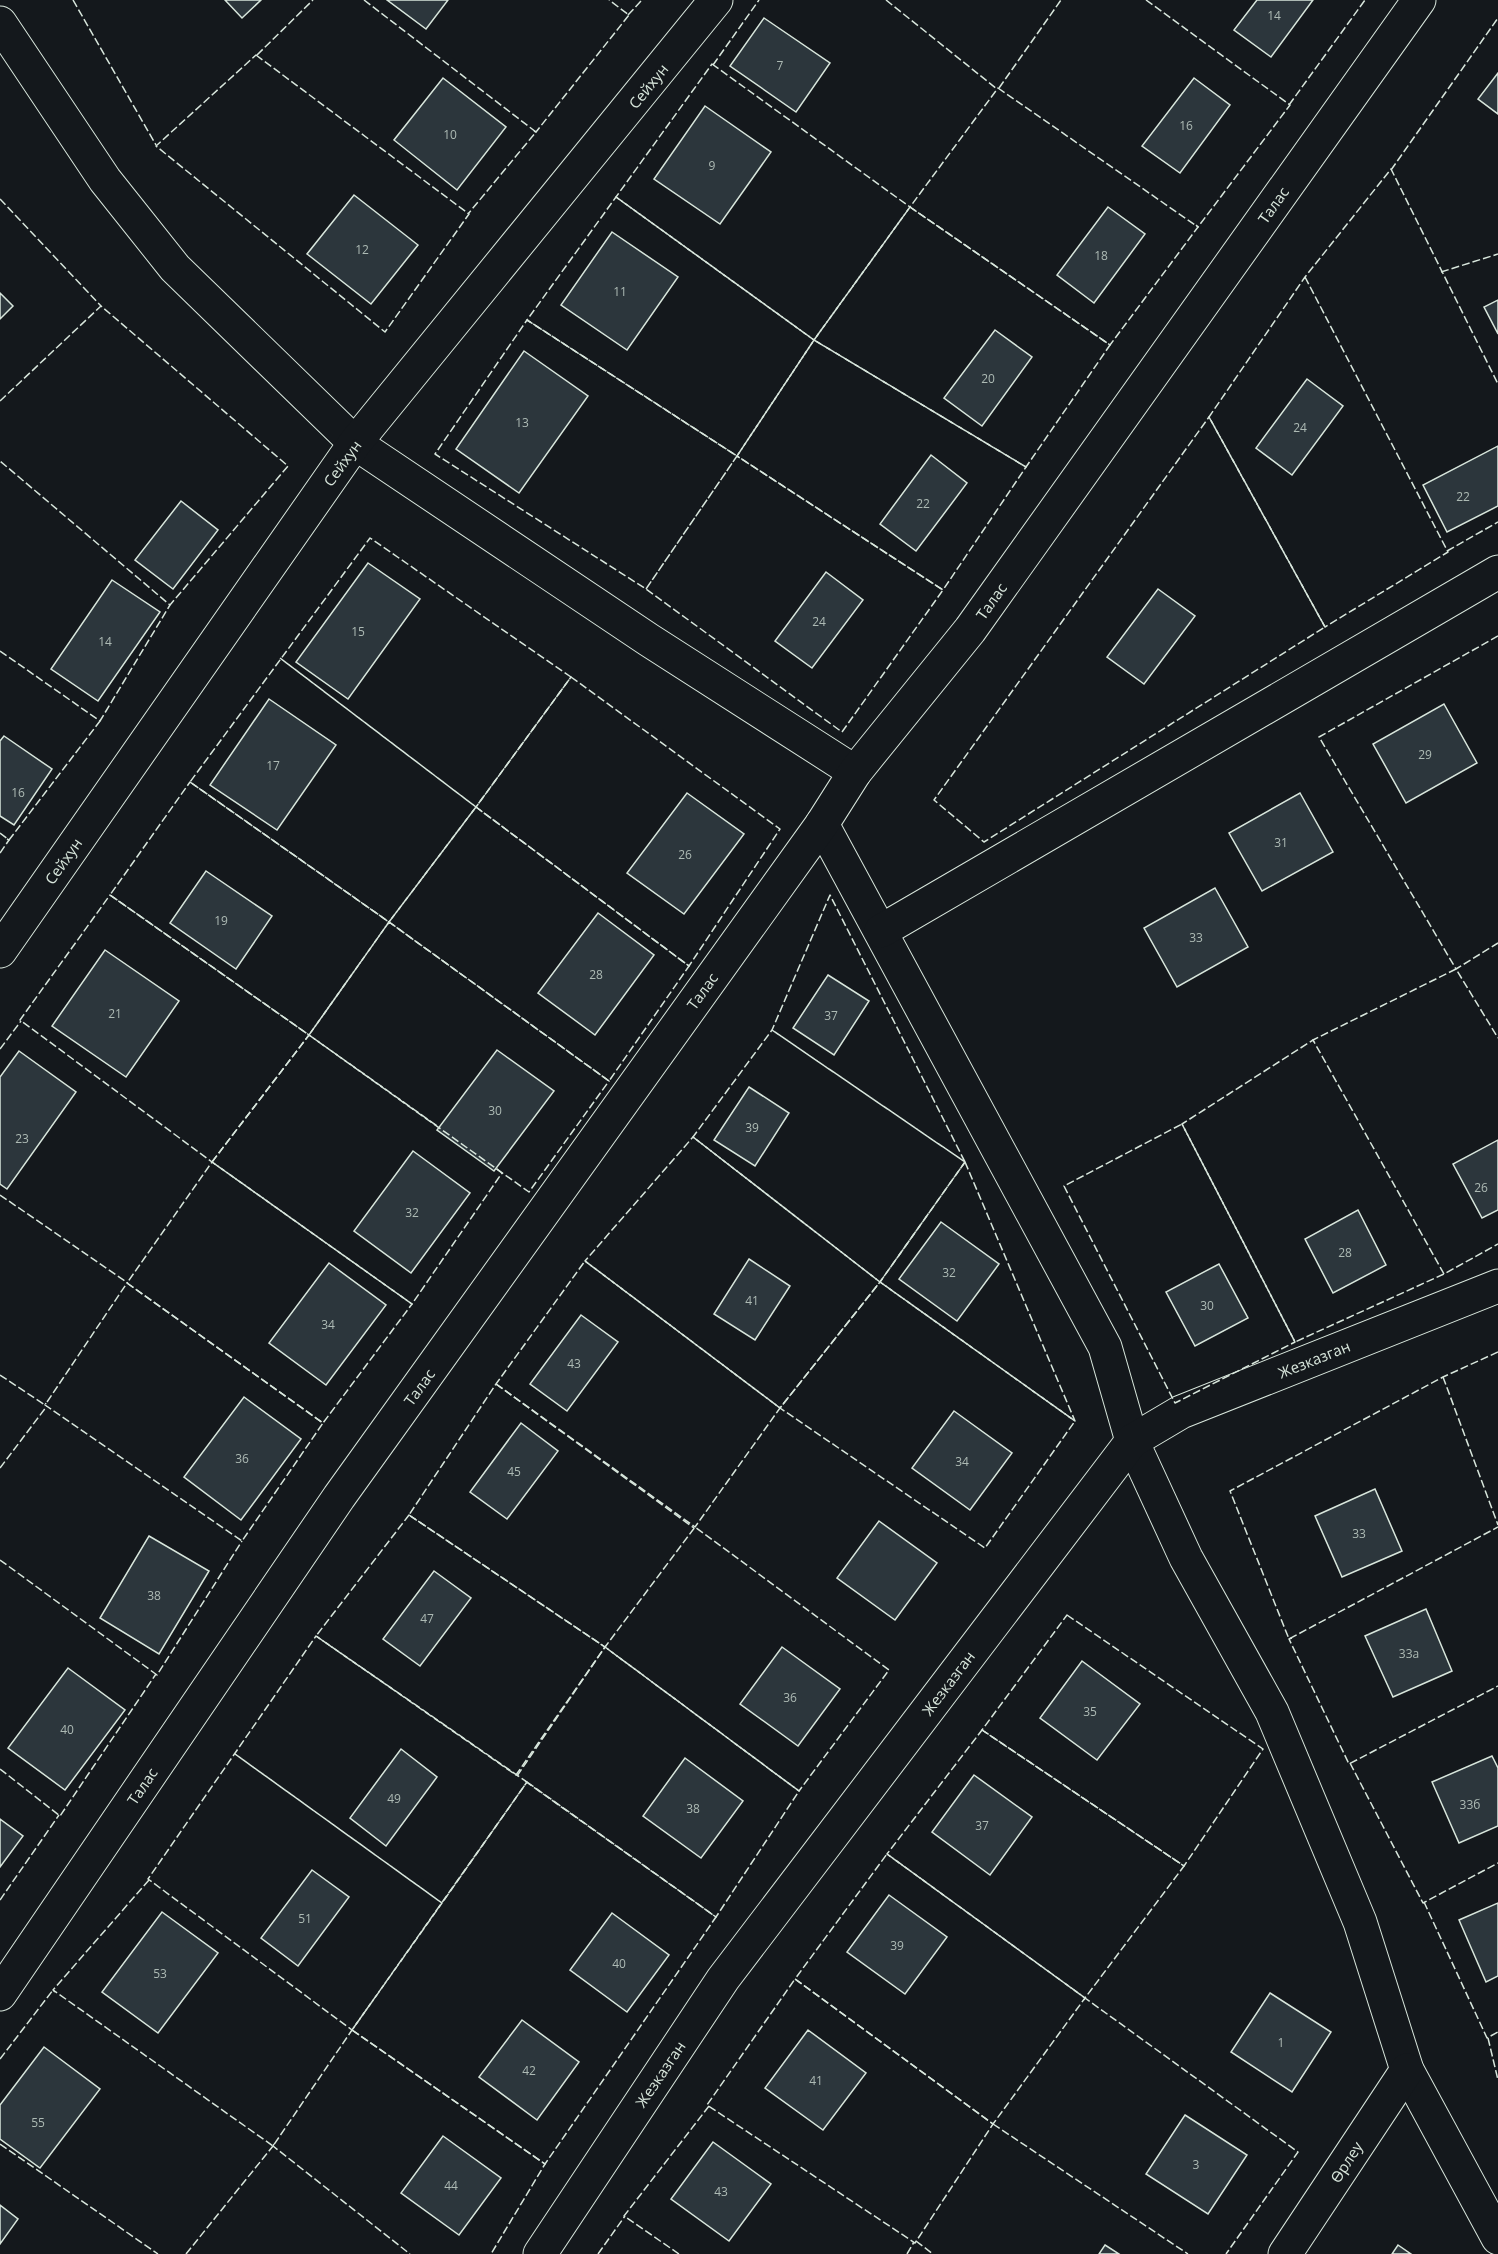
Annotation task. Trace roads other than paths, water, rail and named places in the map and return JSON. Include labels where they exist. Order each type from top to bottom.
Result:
[{"type":"street","name":"Сейхун","points":[[0,951],[355,443],[716,0]]},
{"type":"street","name":"Талас","points":[[0,1994],[339,1497],[822,824],[855,772],[970,630],[1419,0]]},
{"type":"street","points":[[3,35],[105,180],[175,268],[355,443],[649,640],[855,772]]},
{"type":"street","points":[[881,931],[1498,572]]},
{"type":"street","points":[[822,824],[1105,1347],[1131,1441],[1186,1558],[1272,1712],[1360,1922],[1407,2070],[1498,2238]]},
{"type":"street","name":"Жезказган","points":[[540,2254],[723,1979],[1131,1441],[1181,1412],[1498,1287]]},
{"type":"street","name":"Өрлеу","points":[[1286,2254],[1407,2070]]}]
